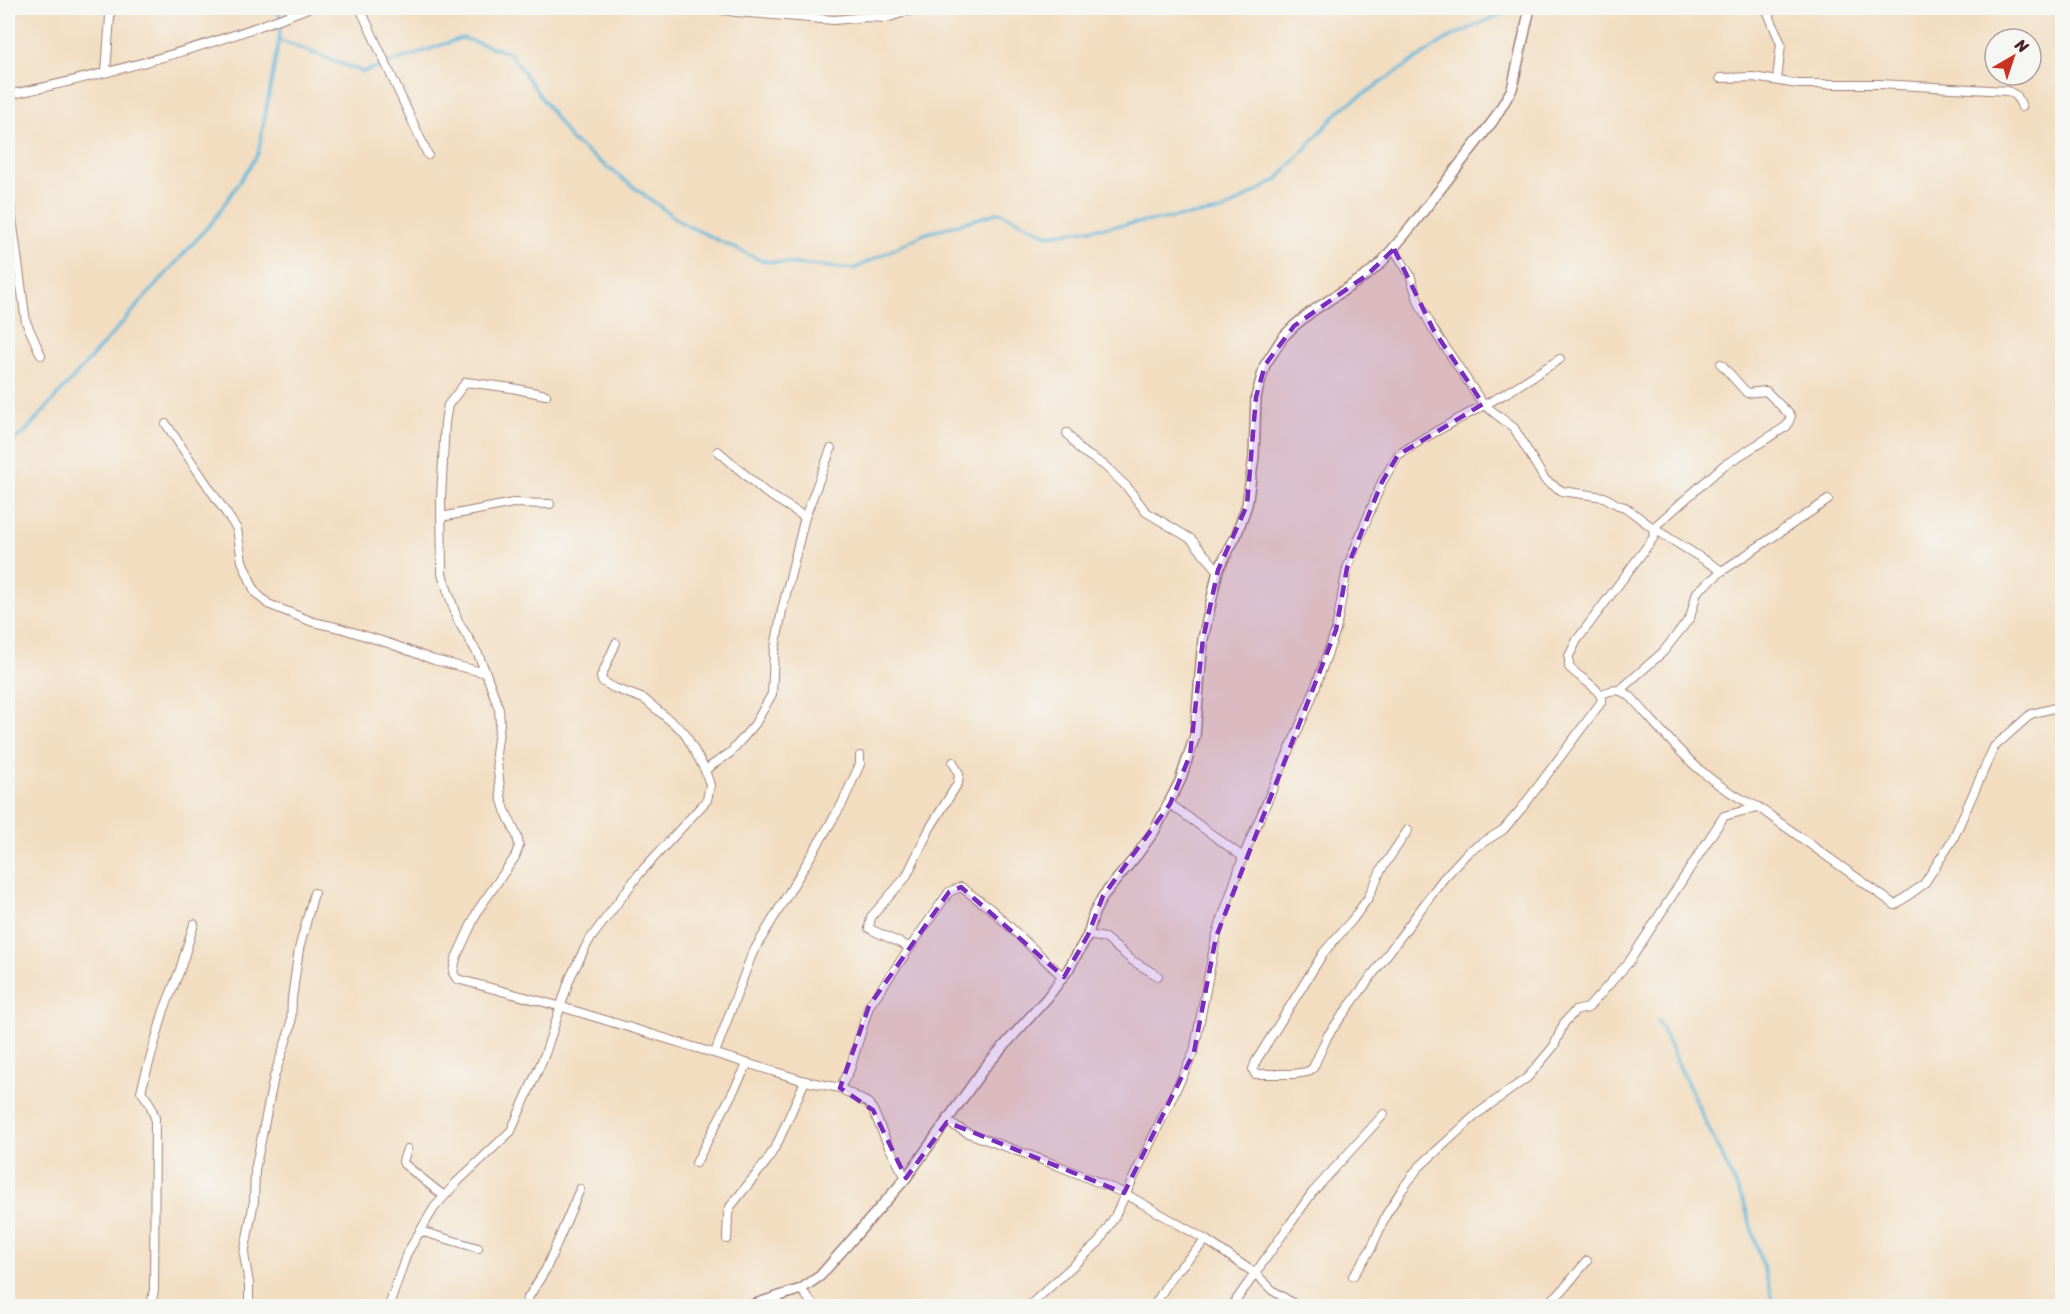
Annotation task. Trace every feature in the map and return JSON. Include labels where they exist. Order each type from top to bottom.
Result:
[{"type":"street","points":[[106,72],[110,16],[108,8]]},
{"type":"street","points":[[8,95],[71,82],[180,51],[308,8]]},
{"type":"street","points":[[360,8],[428,154]]},
{"type":"street","points":[[711,8],[834,20],[886,18],[918,8]]},
{"type":"street","points":[[749,1306],[801,1289],[820,1276],[906,1178],[985,1067],[1047,998],[1088,935],[1094,913],[1103,896],[1155,830],[1170,804],[1190,755],[1195,736],[1203,639],[1218,570],[1236,536],[1247,505],[1254,457],[1256,397],[1265,365],[1283,337],[1294,326],[1367,275],[1394,249],[1492,121],[1510,95],[1515,82],[1530,8]]},
{"type":"street","points":[[1766,8],[1781,44],[1777,80]]},
{"type":"street","points":[[1720,78],[1753,77],[1798,84],[1880,84],[2008,91],[2017,96],[2022,107]]},
{"type":"street","points":[[8,189],[26,322],[41,356]]},
{"type":"street","points":[[1394,249],[1410,275],[1419,303],[1433,329],[1484,404],[1514,428],[1545,480],[1562,491],[1604,497],[1625,507],[1653,528],[1722,571]]},
{"type":"street","points":[[1029,1306],[1099,1242],[1115,1216],[1124,1193],[1194,1052],[1216,937],[1243,857],[1310,702],[1333,640],[1347,568],[1382,482],[1398,455],[1424,438],[1508,392],[1560,359]]},
{"type":"street","points":[[1653,528],[1723,466],[1787,426],[1791,416],[1766,391],[1747,393],[1721,364]]},
{"type":"street","points":[[546,395],[466,382],[448,405],[445,422],[441,518],[442,574],[458,621],[478,654],[499,709],[500,723],[496,754],[501,797],[519,846],[515,857],[478,910],[456,958],[453,973],[457,980],[562,1007],[806,1081],[840,1088],[861,1098],[873,1110],[906,1178]]},
{"type":"street","points":[[166,424],[237,529],[242,561],[255,592],[268,604],[313,622],[391,644],[434,660],[486,673]]},
{"type":"street","points":[[1067,433],[1080,450],[1104,465],[1127,488],[1146,512],[1191,539],[1218,570]]},
{"type":"street","points":[[705,770],[730,753],[755,724],[772,694],[774,654],[782,610],[805,517],[831,449]]},
{"type":"street","points":[[718,451],[765,492],[805,517]]},
{"type":"street","points":[[1620,690],[1663,652],[1690,618],[1696,592],[1722,571],[1828,500]]},
{"type":"street","points":[[441,518],[513,503],[550,504]]},
{"type":"street","points":[[1602,694],[1569,667],[1569,656],[1577,640],[1654,537],[1653,528]]},
{"type":"street","points":[[389,1306],[402,1265],[434,1208],[456,1183],[511,1131],[545,1054],[570,978],[588,942],[639,874],[707,800],[710,785],[705,770],[684,732],[644,699],[602,681],[601,677],[616,643]]},
{"type":"street","points":[[1602,694],[1620,690],[1631,697],[1696,768],[1729,792],[1758,807],[1895,905],[1924,884],[1953,839],[1994,747],[2031,714],[2062,705]]},
{"type":"street","points":[[1408,830],[1382,870],[1368,898],[1353,920],[1324,952],[1296,995],[1256,1061],[1253,1069],[1256,1074],[1294,1074],[1307,1072],[1313,1068],[1328,1035],[1443,879],[1469,851],[1503,830],[1522,808],[1602,701],[1602,694]]},
{"type":"street","points":[[715,1053],[752,954],[842,804],[860,764],[860,756]]},
{"type":"street","points":[[909,947],[872,930],[869,924],[876,911],[906,877],[930,828],[958,783],[959,774],[953,762]]},
{"type":"street","points":[[1170,804],[1243,857]]},
{"type":"street","points":[[1353,1276],[1371,1249],[1386,1215],[1418,1168],[1477,1114],[1528,1077],[1554,1046],[1564,1023],[1575,1011],[1588,1008],[1629,962],[1724,816],[1758,807]]},
{"type":"street","points":[[840,1088],[850,1069],[869,1006],[949,892],[961,886],[992,910],[1062,976]]},
{"type":"street","points":[[249,1306],[249,1284],[244,1254],[254,1201],[255,1170],[274,1077],[291,1026],[292,998],[299,949],[314,893]]},
{"type":"street","points":[[151,1306],[154,1290],[155,1118],[141,1090],[164,1010],[180,970],[194,924]]},
{"type":"street","points":[[1088,935],[1105,938],[1133,962],[1158,976]]},
{"type":"street","points":[[696,1163],[748,1063]]},
{"type":"street","points":[[727,1239],[730,1207],[772,1152],[806,1081]]},
{"type":"street","points":[[1232,1306],[1312,1193],[1384,1114]]},
{"type":"street","points":[[947,1122],[962,1131],[1124,1193],[1206,1240],[1256,1274],[1272,1290],[1297,1306]]},
{"type":"street","points":[[407,1149],[404,1164],[444,1196]]},
{"type":"street","points":[[526,1306],[528,1298],[546,1269],[580,1189]]},
{"type":"street","points":[[420,1231],[478,1248]]},
{"type":"street","points":[[1154,1306],[1172,1276],[1206,1240]]},
{"type":"street","points":[[1544,1306],[1561,1292],[1587,1261]]},
{"type":"street","points":[[801,1289],[813,1306]]},
{"type":"highlighted area","points":[[1394,249],[1433,329],[1483,404],[1398,455],[1382,482],[1347,568],[1336,630],[1216,937],[1194,1052],[1124,1193],[947,1122],[906,1178],[873,1110],[840,1088],[869,1006],[949,892],[961,887],[1064,977],[1088,935],[1103,896],[1170,804],[1190,755],[1203,639],[1218,570],[1247,505],[1256,397],[1265,365],[1294,326],[1367,275]]},
{"type":"waterway","points":[[8,444],[24,433],[213,221],[258,154],[279,40],[281,18],[276,8]]},
{"type":"waterway","points":[[279,40],[363,72],[462,38],[510,53],[571,140],[682,223],[762,261],[854,269],[924,234],[1000,212],[1048,235],[1222,211],[1277,180],[1341,109],[1448,38],[1515,8]]},
{"type":"waterway","points":[[1658,1021],[1744,1203],[1775,1306]]}]
